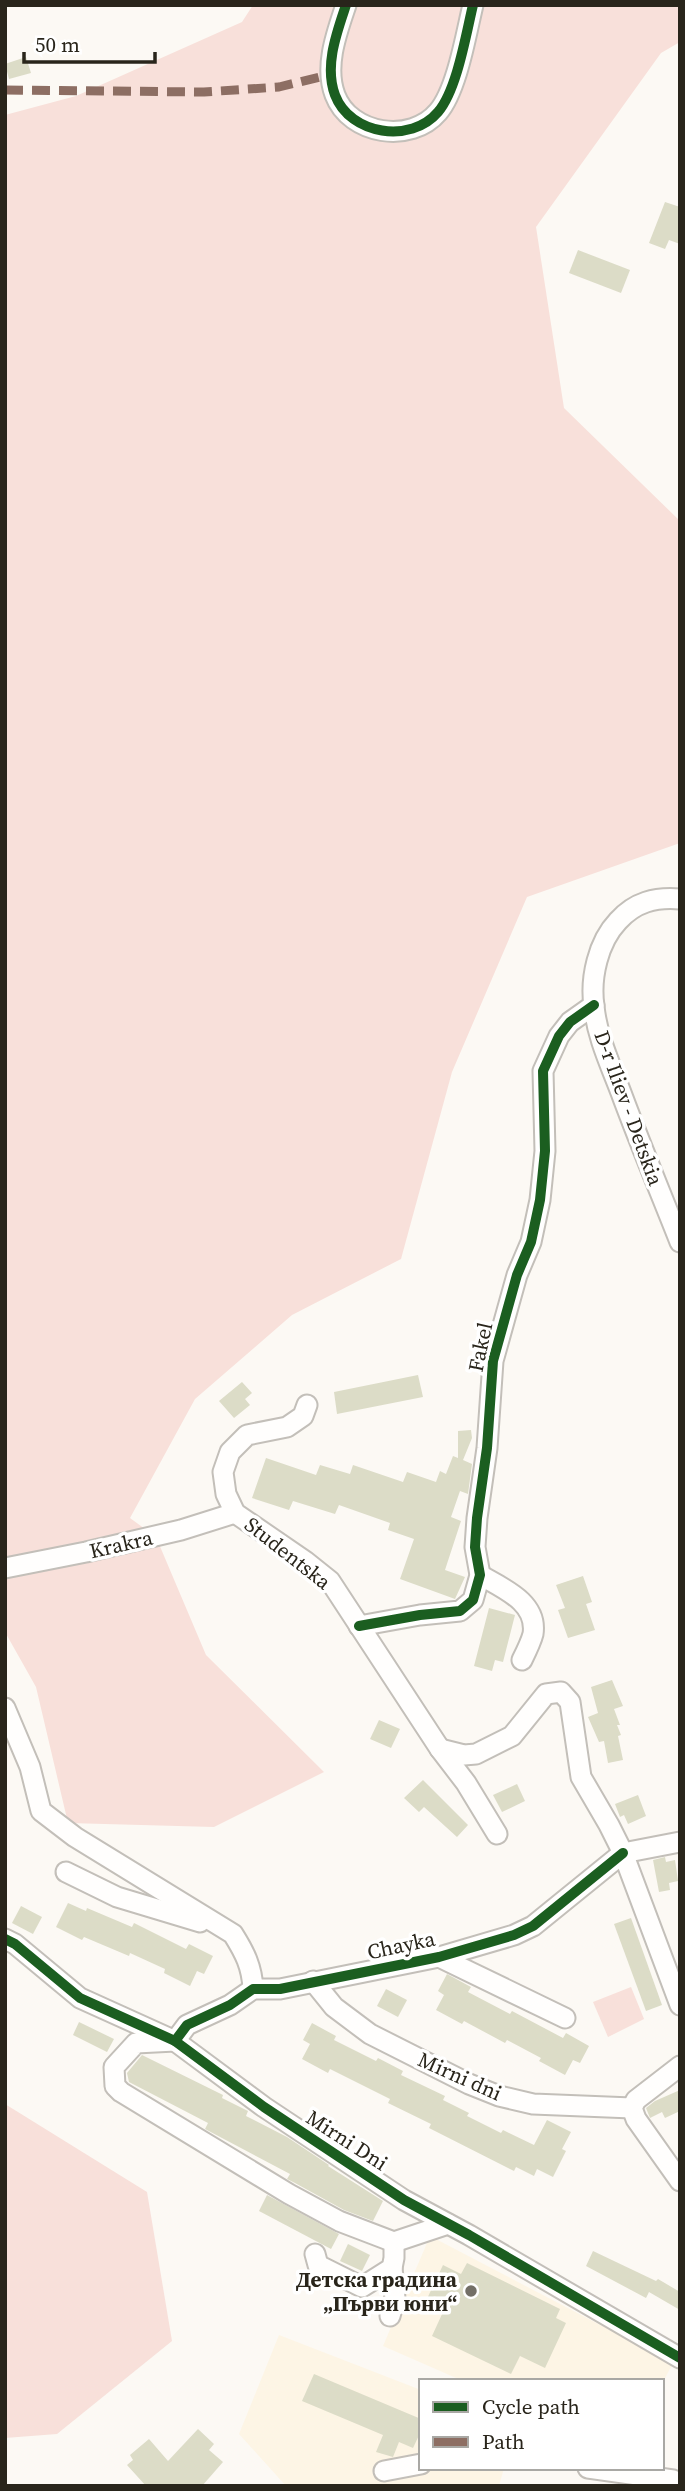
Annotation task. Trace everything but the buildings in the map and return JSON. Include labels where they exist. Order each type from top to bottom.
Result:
[{"type":"street","points":[[346,5],[333,50],[334,92],[349,115],[368,126],[397,133],[422,125],[444,104],[461,55],[473,5]]},
{"type":"street","name":"D-r Iliev - Detskia","points":[[680,899],[657,899],[631,907],[609,931],[602,944],[597,965],[594,1005],[602,1043],[680,1242]]},
{"type":"street","name":"Fakel","points":[[480,1575],[475,1547],[487,1448],[492,1361],[517,1275],[531,1242],[540,1200],[545,1151],[543,1071],[559,1036],[570,1022],[594,1005]]},
{"type":"street","name":"Studentska","points":[[307,1405],[303,1416],[287,1427],[247,1435],[230,1452],[223,1472],[226,1494],[235,1513],[330,1581],[440,1749],[466,1783],[497,1834]]},
{"type":"street","name":"Krakra","points":[[5,1568],[86,1552],[203,1524],[235,1513]]},
{"type":"street","points":[[359,1626],[460,1611],[473,1600],[480,1575],[524,1603],[532,1614],[533,1633],[522,1660]]},
{"type":"street","points":[[440,1749],[464,1755],[476,1754],[512,1736],[546,1694],[561,1692],[570,1702],[581,1777],[610,1825],[623,1853],[680,2005]]},
{"type":"street","points":[[5,1707],[30,1767],[41,1811],[75,1837],[233,1934],[246,1955],[252,1972],[253,1989]]},
{"type":"street","points":[[623,1853],[680,1842]]},
{"type":"street","name":"Chayka","points":[[175,2041],[187,2025],[229,2005],[253,1989],[280,1989],[439,1957],[514,1935],[533,1926],[623,1853]]},
{"type":"street","points":[[66,1872],[117,1897],[224,1929]]},
{"type":"street","name":"Mirni Dni","points":[[5,1938],[80,1997],[175,2041],[264,2107],[404,2200],[680,2358]]},
{"type":"street","points":[[439,1957],[565,2018]]},
{"type":"street","name":"Mirni dni","points":[[313,1981],[334,2007],[370,2034],[469,2084],[499,2096],[533,2104],[632,2108]]},
{"type":"street","points":[[175,2041],[136,2043],[114,2067],[115,2086],[289,2194],[339,2221],[394,2242],[448,2224]]},
{"type":"street","points":[[680,2066],[636,2100],[632,2108],[636,2119],[680,2181]]},
{"type":"street","points":[[390,2316],[395,2298],[392,2268],[394,2242]]},
{"type":"street","points":[[315,2254],[318,2265],[362,2287],[392,2268]]},
{"type":"street","points":[[384,2471],[419,2464]]},
{"type":"street","points":[[601,2470],[680,2483]]},
{"type":"shaded area","points":[[253,5],[680,5],[680,42],[661,53],[536,227],[564,408],[680,521],[680,843],[527,897],[452,1072],[401,1259],[292,1315],[195,1399],[130,1518],[156,1537],[206,1655],[324,1772],[214,1827],[68,1823],[36,1687],[5,1632],[5,115],[76,96],[242,22]]},
{"type":"shaded area","points":[[631,1987],[644,2019],[608,2037],[593,2002]]},
{"type":"shaded area","points":[[5,2104],[147,2192],[172,2341],[57,2434],[5,2438]]},
{"type":"shaded area","name":"Детска градина „Първи юни“","points":[[430,2236],[673,2363],[664,2380],[458,2379],[383,2346]]},
{"type":"shaded area","points":[[279,2335],[419,2389],[419,2470],[503,2470],[499,2486],[286,2486],[239,2434]]},
{"type":"marked path","points":[[5,90],[204,92],[279,87],[332,74]]},
{"type":"cycle path","points":[[346,5],[331,61],[335,95],[343,109],[354,119],[382,131],[413,128],[438,112],[445,102],[460,61],[473,5]]},
{"type":"cycle path","points":[[359,1626],[460,1611],[473,1600],[480,1575],[475,1547],[487,1448],[493,1361],[517,1275],[531,1242],[540,1200],[545,1151],[543,1071],[559,1036],[570,1022],[594,1005]]},
{"type":"cycle path","points":[[175,2041],[187,2025],[230,2005],[253,1989],[280,1989],[439,1957],[514,1935],[533,1926],[623,1853]]},
{"type":"cycle path","points":[[5,1939],[15,1944],[80,1998],[175,2041],[264,2107],[404,2200],[680,2358]]},
{"type":"place","name":"Детска градина „Първи юни“","points":[[471,2291]]}]
